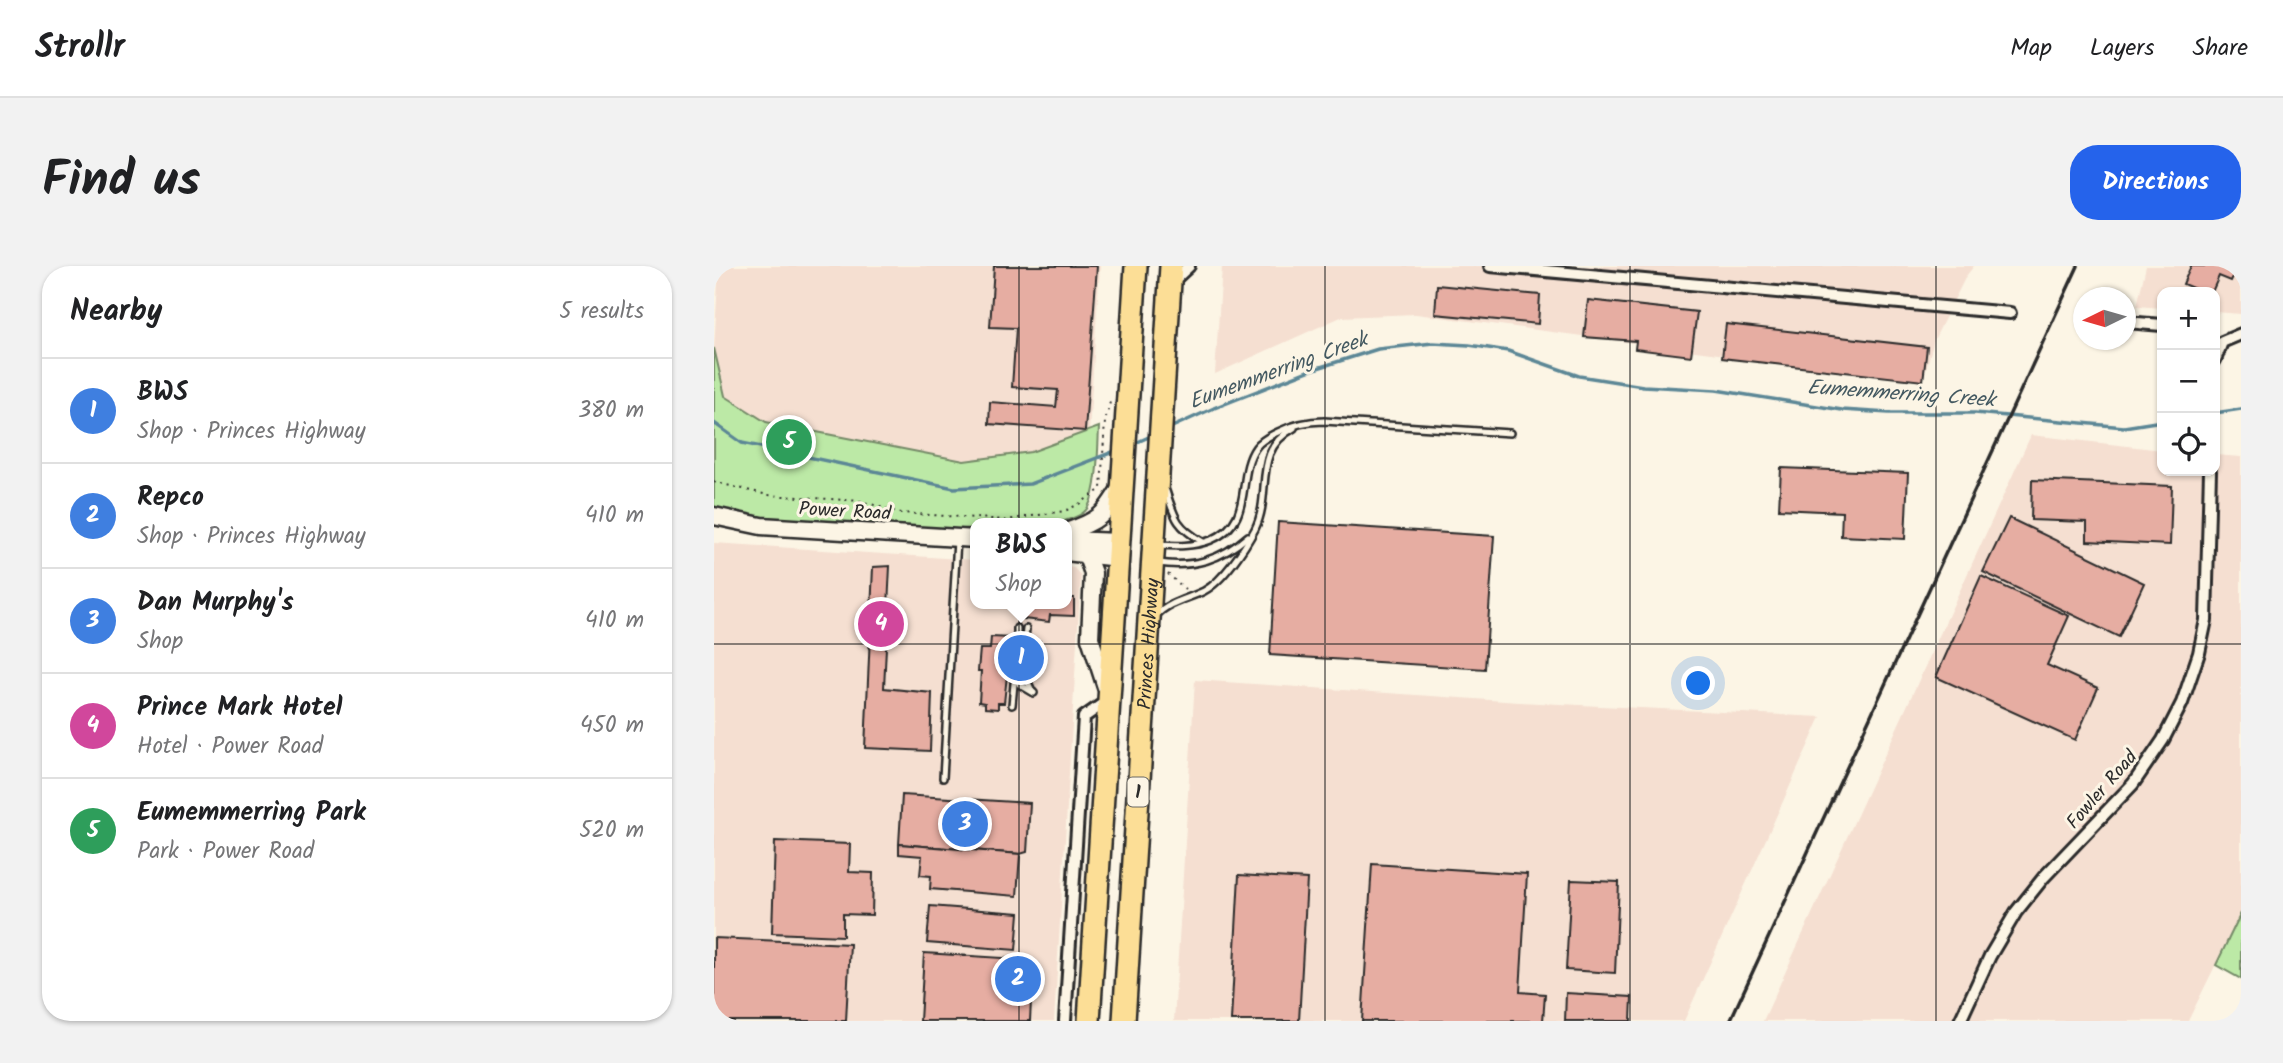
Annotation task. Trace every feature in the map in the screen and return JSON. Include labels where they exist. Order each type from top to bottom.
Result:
[{"type":"highway","name":"Princes Highway","points":[[1089,1021],[1119,550],[1116,480],[1127,417],[1136,266]]},
{"type":"highway","name":"Princes Highway","points":[[1124,1021],[1148,627],[1158,560],[1158,462],[1170,275]]},
{"type":"highway","points":[[1119,550],[1158,560]]},
{"type":"main road","points":[[1072,531],[1100,518],[1116,480]]},
{"type":"main road","name":"Power Road","points":[[714,516],[761,526],[970,539]]},
{"type":"main road","points":[[1072,541],[1119,550]]},
{"type":"main road","points":[[1072,553],[1086,554],[1119,550]]},
{"type":"main road","points":[[1086,554],[1093,573],[1090,638],[1109,697]]},
{"type":"street","points":[[1170,275],[1189,266]]},
{"type":"street","points":[[1490,266],[2010,313]]},
{"type":"street","points":[[2136,323],[2157,325]]},
{"type":"street","points":[[2220,340],[2241,334]]},
{"type":"street","name":"Fowler Road","points":[[1960,1021],[1990,956],[2016,912],[2044,877],[2133,784],[2163,740],[2182,703],[2199,653],[2206,620],[2210,476]]},
{"type":"street","name":"Princes Highway","points":[[1066,1021],[1084,717],[1109,697]]},
{"type":"lane","points":[[1148,627],[1164,608],[1215,583],[1253,531],[1260,514],[1267,459],[1272,447],[1293,428],[1324,421]]},
{"type":"lane","points":[[1158,560],[1183,546],[1203,542],[1220,534],[1235,519],[1244,493],[1249,461],[1260,442],[1301,422],[1324,421],[1510,433]]},
{"type":"lane","points":[[1158,462],[1177,523],[1187,533],[1203,542]]},
{"type":"lane","points":[[1158,560],[1180,565],[1207,562],[1226,553],[1253,531]]},
{"type":"lane","points":[[943,778],[958,538]]},
{"type":"lane","points":[[1017,628],[1017,638]]},
{"type":"lane","points":[[1025,638],[1026,629]]},
{"type":"lane","points":[[1012,705],[1015,673],[1019,684],[1034,693],[1024,674]]},
{"type":"path","points":[[1019,518],[1065,511],[1116,480],[1105,421]]},
{"type":"path","points":[[714,482],[768,495],[861,501],[901,513],[976,518]]},
{"type":"path","points":[[1158,560],[1169,576],[1187,593]]},
{"type":"shaded area","points":[[719,266],[1100,266],[1089,431],[1031,452],[964,461],[766,422],[724,396],[714,348]]},
{"type":"shaded area","points":[[1222,266],[1974,266],[1966,276],[1934,340],[1923,381],[1416,314],[1341,317],[1215,374]]},
{"type":"shaded area","points":[[2146,266],[2241,266],[2241,314],[2220,312],[2220,287],[2157,287],[2157,308],[2137,306]]},
{"type":"shaded area","points":[[2031,435],[2157,449],[2157,476],[2220,476],[2220,455],[2241,457],[2241,913],[2188,1021],[1763,1021]]},
{"type":"shaded area","points":[[714,543],[970,560],[970,609],[1072,609],[1074,568],[1081,576],[1054,1021],[714,1021]]},
{"type":"shaded area","points":[[1195,680],[1519,702],[1821,717],[1684,1021],[1174,1021]]},
{"type":"green space","points":[[714,348],[725,396],[766,422],[964,461],[1031,452],[1099,427],[1094,490],[1088,507],[1072,518],[970,518],[970,528],[907,534],[714,516]]},
{"type":"green space","points":[[2241,913],[2241,979],[2216,965]]},
{"type":"building","points":[[994,266],[1097,266],[1085,431],[989,424],[990,402],[1056,407],[1058,390],[1012,387],[1016,328],[990,327]]},
{"type":"building","points":[[2191,266],[2238,266],[2231,281],[2219,276],[2214,287],[2190,287],[2183,284]]},
{"type":"building","points":[[1437,285],[1540,295],[1538,324],[1435,314]]},
{"type":"building","points":[[1588,300],[1697,312],[1691,356],[1635,349],[1636,341],[1584,337]]},
{"type":"building","points":[[1726,324],[1927,347],[1923,381],[1722,358]]},
{"type":"building","points":[[1781,468],[1908,473],[1905,539],[1841,536],[1842,512],[1779,509]]},
{"type":"building","points":[[2032,480],[2172,486],[2170,545],[2087,541],[2087,522],[2031,520]]},
{"type":"building","points":[[2009,518],[2144,583],[2119,637],[1983,572]]},
{"type":"building","points":[[1278,522],[1494,536],[1485,669],[1270,655]]},
{"type":"building","points":[[890,566],[884,688],[932,693],[930,751],[865,748],[873,567]]},
{"type":"building","points":[[1981,576],[2069,616],[2047,665],[2098,688],[2075,740],[1936,677]]},
{"type":"building","points":[[1074,598],[1074,616],[1050,615],[1049,622],[1015,618],[1015,609],[1072,609]]},
{"type":"building","points":[[991,637],[1011,638],[1004,703],[998,703],[998,709],[985,708],[985,703],[979,702],[980,649],[990,649]]},
{"type":"building","points":[[1011,638],[1035,640],[1033,674],[1009,673]]},
{"type":"building","points":[[1035,641],[1040,641],[1038,673],[1033,672]]},
{"type":"building","points":[[902,795],[1030,803],[1027,852],[1020,854],[899,844]]},
{"type":"building","points":[[775,841],[850,844],[849,872],[873,873],[872,915],[843,914],[843,936],[772,933]]},
{"type":"building","points":[[899,844],[1020,854],[1017,896],[930,889],[931,876],[920,875],[922,856],[899,854]]},
{"type":"building","points":[[1372,864],[1527,874],[1520,992],[1545,994],[1543,1021],[1362,1021]]},
{"type":"building","points":[[1239,875],[1307,879],[1299,1021],[1231,1021]]},
{"type":"building","points":[[1571,880],[1619,882],[1615,973],[1566,970]]},
{"type":"building","points":[[930,906],[1019,913],[1016,950],[927,943]]},
{"type":"building","points":[[714,938],[850,944],[846,1021],[714,1021]]},
{"type":"building","points":[[924,953],[1033,960],[1030,1021],[920,1021]]},
{"type":"building","points":[[1566,993],[1632,997],[1631,1021],[1565,1021]]},
{"type":"waterway","name":"Eumemmerring Creek","points":[[1170,428],[1308,371],[1378,349],[1433,343],[1508,351],[1579,376],[1643,386],[1716,390],[1842,410],[1975,413],[2124,427],[2157,422]]},
{"type":"waterway","name":"Eumemmerring Creek","points":[[2220,412],[2241,409]]},
{"type":"waterway","name":"Eumemmerring Creek","points":[[714,423],[742,443],[954,488],[1030,484],[1118,450]]},
{"type":"waterway","name":"Eumemmerring Creek","points":[[1131,445],[1153,435]]},
{"type":"railway","points":[[1730,1021],[2078,266]]},
{"type":"place","name":"Eumemmerring Park","points":[[789,442]]},
{"type":"place","name":"Prince Mark Hotel","points":[[881,624]]},
{"type":"place","name":"BWS","points":[[1021,658]]},
{"type":"place","name":"Dan Murphy's","points":[[965,824]]},
{"type":"place","name":"Repco","points":[[1018,979]]}]
